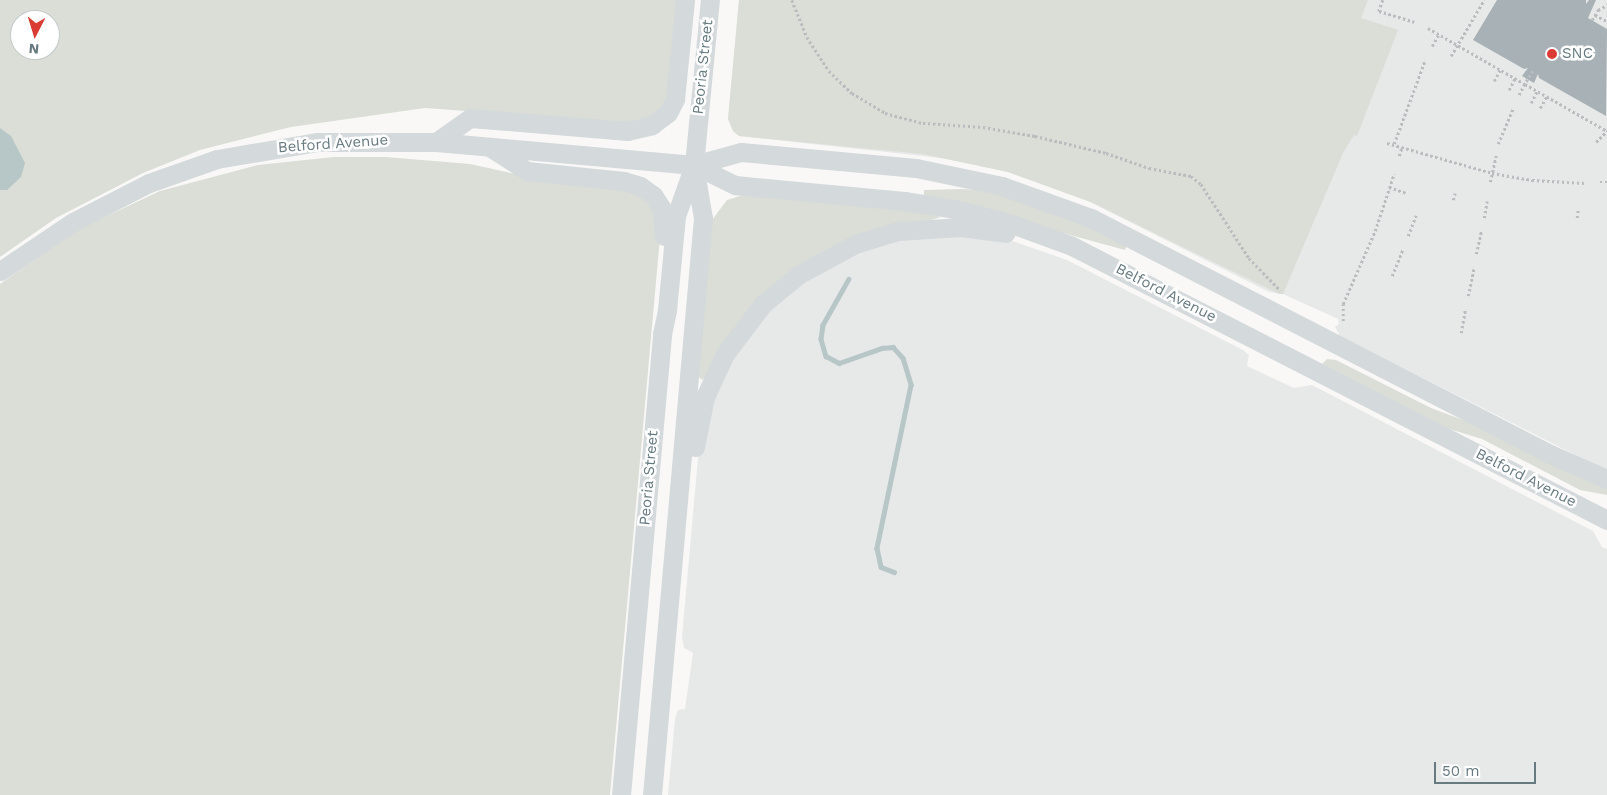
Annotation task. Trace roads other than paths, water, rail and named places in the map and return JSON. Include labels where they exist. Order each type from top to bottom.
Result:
[{"type":"main road","points":[[436,142],[470,118],[627,131],[652,125],[668,113],[675,99],[685,0]]},
{"type":"main road","name":"Peoria Street","points":[[621,795],[662,334],[667,310],[676,216],[694,164],[710,0]]},
{"type":"main road","name":"Belford Avenue","points":[[0,270],[59,230],[106,203],[161,179],[217,160],[318,142],[436,142],[694,164],[741,152],[916,168],[975,179],[1047,200],[1120,232],[1550,454],[1607,479]]},
{"type":"main road","points":[[488,146],[527,171],[623,181],[640,186],[653,195],[665,219],[656,308],[662,334]]},
{"type":"main road","name":"Belford Avenue","points":[[694,164],[735,185],[926,203],[971,212],[1037,232],[1090,254],[1607,520]]},
{"type":"main road","name":"Peoria Street","points":[[652,795],[703,218],[694,164]]},
{"type":"main road","points":[[674,547],[687,524],[696,434],[708,390],[731,344],[774,294],[836,253],[898,232],[944,226],[983,229],[1015,236],[1037,232]]},
{"type":"waterway","points":[[849,279],[823,325],[821,339],[826,356],[839,363],[882,348],[893,347],[903,358],[911,385],[877,548],[881,567],[894,572]]},
{"type":"place","name":"SNC","points":[[1552,54]]}]
